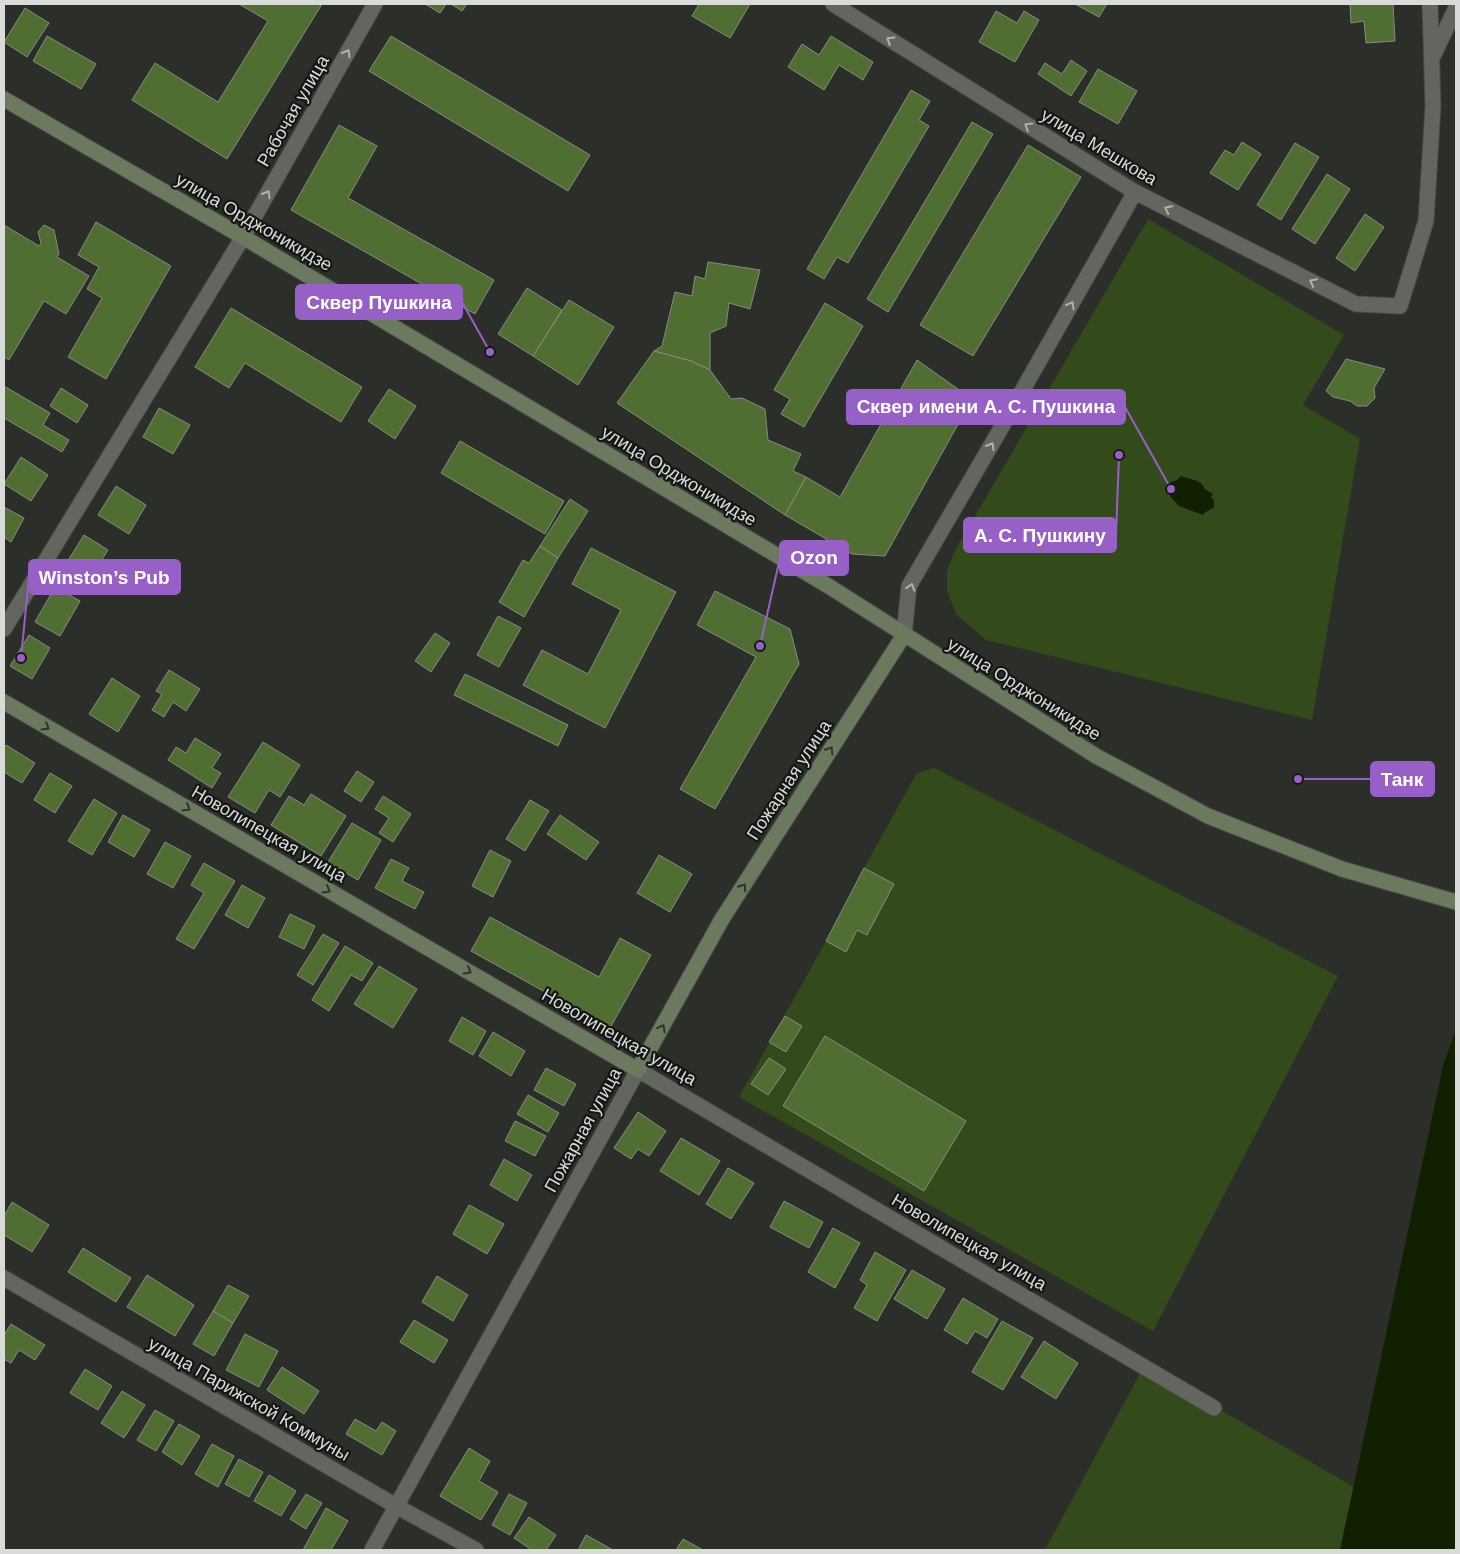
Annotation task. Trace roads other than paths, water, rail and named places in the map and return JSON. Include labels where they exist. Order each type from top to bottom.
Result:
[{"type":"main road","name":"улица Орджоникидзе","points":[[4,99],[243,237],[821,582],[1104,761],[1208,816],[1342,869],[1456,902]]},
{"type":"main road","name":"Пожарная улица","points":[[638,1070],[722,919],[904,635]]},
{"type":"main road","name":"Новолипецкая улица","points":[[4,702],[638,1070]]},
{"type":"street","name":"Рабочая улица","points":[[4,629],[243,237],[375,4]]},
{"type":"street","name":"улица Мешкова","points":[[832,4],[1135,192],[1356,304],[1400,306],[1426,221],[1434,106],[1432,60]]},
{"type":"street","points":[[1430,4],[1432,60]]},
{"type":"street","points":[[1432,60],[1456,8]]},
{"type":"street","points":[[904,635],[909,586],[1135,192]]},
{"type":"street","name":"Новолипецкая улица","points":[[638,1070],[1214,1408]]},
{"type":"street","name":"Пожарная улица","points":[[372,1550],[638,1070]]},
{"type":"street","name":"улица Парижской Коммуны","points":[[4,1278],[396,1506],[476,1550]]},
{"type":"place","name":"Сквер Пушкина","points":[[490,352]]},
{"type":"place","name":"А. С. Пушкину","points":[[1119,455]]},
{"type":"place","name":"Сквер имени А. С. Пушкина","points":[[1171,489]]},
{"type":"place","name":"Ozon","points":[[760,646]]},
{"type":"place","name":"Winston’s Pub","points":[[21,658]]},
{"type":"place","name":"Танк","points":[[1298,779]]}]
